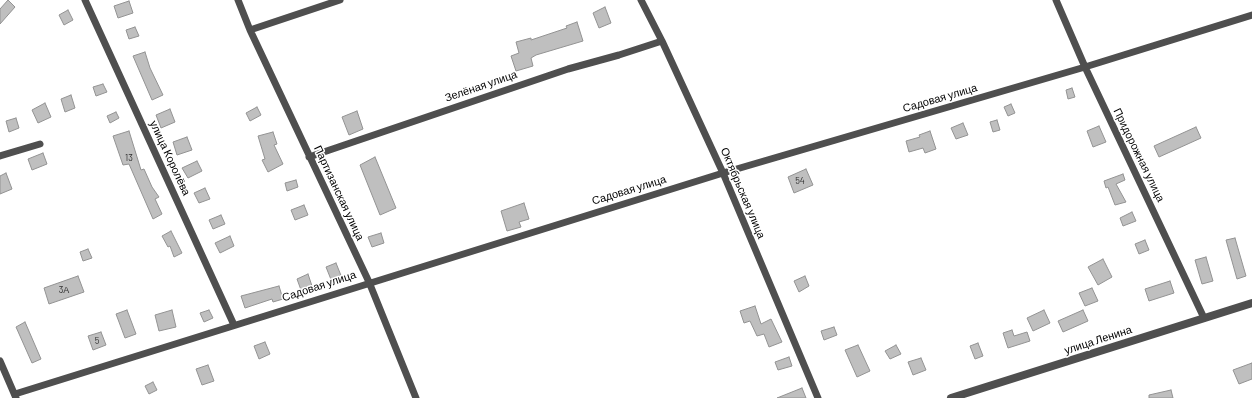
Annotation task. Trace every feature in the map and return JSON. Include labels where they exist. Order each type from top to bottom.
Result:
[{"type":"street","name":"улица Королёва","points":[[85,0],[234,325]]},
{"type":"street","name":"Партизанская улица","points":[[238,0],[250,30],[369,282],[416,398]]},
{"type":"street","points":[[250,30],[340,0]]},
{"type":"street","name":"Октябрьская улица","points":[[641,0],[662,41],[723,173],[818,398]]},
{"type":"street","name":"Придорожная улица","points":[[1056,0],[1085,68],[1204,318]]},
{"type":"street","name":"Садовая улица","points":[[16,396],[369,282],[723,173],[1085,68],[1252,15]]},
{"type":"street","name":"Зелёная улица","points":[[309,157],[568,69],[662,41]]},
{"type":"street","points":[[0,156],[40,144]]},
{"type":"street","name":"улица Ленина","points":[[951,398],[1252,303]]},
{"type":"street","points":[[0,361],[16,396]]},
{"type":"building","points":[[8,0],[15,7],[0,24],[0,9]]},
{"type":"building","points":[[129,1],[133,13],[118,18],[114,6]]},
{"type":"building","points":[[605,7],[611,23],[599,28],[593,13]]},
{"type":"building","points":[[68,10],[73,20],[64,25],[59,15]]},
{"type":"building","points":[[577,22],[583,41],[536,55],[531,58],[533,66],[516,71],[511,56],[519,53],[516,42],[531,38],[531,40],[567,28],[566,26]]},
{"type":"building","points":[[135,27],[139,36],[129,39],[126,30]]},
{"type":"building","points":[[145,52],[150,68],[163,95],[152,100],[133,56]]},
{"type":"building","points":[[103,84],[107,92],[96,96],[93,87]]},
{"type":"building","points":[[1072,88],[1075,97],[1068,99],[1066,90]]},
{"type":"building","points":[[71,95],[75,108],[65,112],[61,99]]},
{"type":"building","points":[[45,103],[51,117],[38,123],[32,110]]},
{"type":"building","points":[[1011,104],[1015,113],[1008,116],[1004,107]]},
{"type":"building","points":[[257,107],[261,115],[250,121],[246,113]]},
{"type":"building","points":[[170,109],[175,122],[161,128],[156,115]]},
{"type":"building","points":[[357,111],[363,129],[349,135],[342,117]]},
{"type":"building","points":[[116,112],[119,118],[110,123],[107,116]]},
{"type":"building","points":[[16,118],[19,128],[9,132],[6,121]]},
{"type":"building","points":[[997,120],[1000,130],[993,132],[990,122]]},
{"type":"building","points":[[963,123],[968,135],[956,139],[951,128]]},
{"type":"building","points":[[1099,126],[1106,142],[1093,147],[1087,131]]},
{"type":"building","points":[[1196,127],[1201,138],[1159,157],[1154,146]]},
{"type":"building","points":[[129,131],[141,170],[144,169],[152,187],[159,197],[155,199],[162,214],[153,219],[129,164],[123,165],[113,136]]},
{"type":"building","points":[[930,131],[936,149],[925,153],[923,148],[909,152],[906,141],[920,137],[919,135]]},
{"type":"building","points":[[273,132],[277,144],[274,145],[283,164],[268,172],[262,160],[265,159],[258,136]]},
{"type":"building","points":[[187,137],[192,150],[177,155],[173,142]]},
{"type":"building","points":[[43,153],[47,164],[32,170],[28,159]]},
{"type":"building","points":[[375,157],[396,208],[380,215],[360,165]]},
{"type":"building","points":[[197,161],[202,171],[188,178],[182,168]]},
{"type":"building","points":[[806,169],[813,185],[794,193],[788,177]]},
{"type":"building","points":[[6,173],[12,189],[0,194],[0,176]]},
{"type":"building","points":[[1123,174],[1125,180],[1116,184],[1126,202],[1115,205],[1104,181]]},
{"type":"building","points":[[296,180],[298,187],[287,191],[285,183]]},
{"type":"building","points":[[205,188],[210,199],[199,203],[194,193]]},
{"type":"building","points":[[524,203],[529,219],[519,222],[521,227],[507,231],[501,211]]},
{"type":"building","points":[[304,205],[308,215],[295,220],[291,210]]},
{"type":"building","points":[[1132,212],[1136,221],[1123,226],[1120,218]]},
{"type":"building","points":[[221,215],[225,224],[213,229],[209,220]]},
{"type":"building","points":[[171,231],[182,253],[174,257],[170,246],[168,247],[162,236]]},
{"type":"building","points":[[381,233],[384,243],[372,247],[368,237]]},
{"type":"building","points":[[230,236],[234,246],[220,253],[215,243]]},
{"type":"building","points":[[1235,238],[1246,276],[1237,279],[1226,240]]},
{"type":"building","points":[[1145,240],[1149,250],[1139,254],[1135,244]]},
{"type":"building","points":[[88,249],[92,258],[83,261],[80,252]]},
{"type":"building","points":[[1206,257],[1213,281],[1202,284],[1195,260]]},
{"type":"building","points":[[1103,259],[1112,277],[1098,285],[1088,267]]},
{"type":"building","points":[[336,263],[342,278],[332,282],[326,267]]},
{"type":"building","points":[[308,274],[312,286],[301,290],[297,279]]},
{"type":"building","points":[[78,276],[84,292],[49,304],[44,288]]},
{"type":"building","points":[[805,276],[809,286],[799,292],[794,281]]},
{"type":"building","points":[[1170,281],[1174,293],[1149,301],[1145,289]]},
{"type":"building","points":[[279,286],[283,299],[273,302],[272,299],[245,308],[241,296]]},
{"type":"building","points":[[1092,288],[1098,301],[1085,306],[1079,293]]},
{"type":"building","points":[[755,306],[761,324],[771,319],[782,342],[769,347],[764,334],[757,336],[750,321],[744,323],[740,311]]},
{"type":"building","points":[[127,310],[136,334],[125,338],[116,314]]},
{"type":"building","points":[[172,310],[176,327],[159,331],[155,315]]},
{"type":"building","points":[[209,310],[213,318],[204,322],[200,313]]},
{"type":"building","points":[[1044,310],[1050,323],[1033,331],[1027,318]]},
{"type":"building","points":[[1083,310],[1088,321],[1063,332],[1058,321]]},
{"type":"building","points":[[25,322],[41,359],[32,363],[16,327]]},
{"type":"building","points":[[834,327],[837,335],[824,340],[821,331]]},
{"type":"building","points":[[1012,330],[1014,336],[1027,332],[1030,341],[1008,348],[1003,333]]},
{"type":"building","points":[[101,332],[106,345],[93,350],[88,336]]},
{"type":"building","points":[[265,342],[270,354],[259,359],[254,346]]},
{"type":"building","points":[[978,343],[983,356],[975,359],[970,346]]},
{"type":"building","points":[[858,345],[870,371],[857,377],[845,350]]},
{"type":"building","points":[[896,345],[901,354],[890,359],[885,351]]},
{"type":"building","points":[[789,357],[792,366],[778,370],[775,362]]},
{"type":"building","points":[[921,358],[926,370],[913,375],[908,362]]},
{"type":"building","points":[[1252,363],[1252,379],[1239,384],[1233,370]]},
{"type":"building","points":[[208,365],[214,381],[202,385],[196,369]]},
{"type":"building","points":[[153,382],[157,390],[149,394],[145,386]]},
{"type":"building","points":[[802,388],[806,398],[777,398]]},
{"type":"building","points":[[1171,390],[1173,398],[1149,398],[1149,395]]}]
